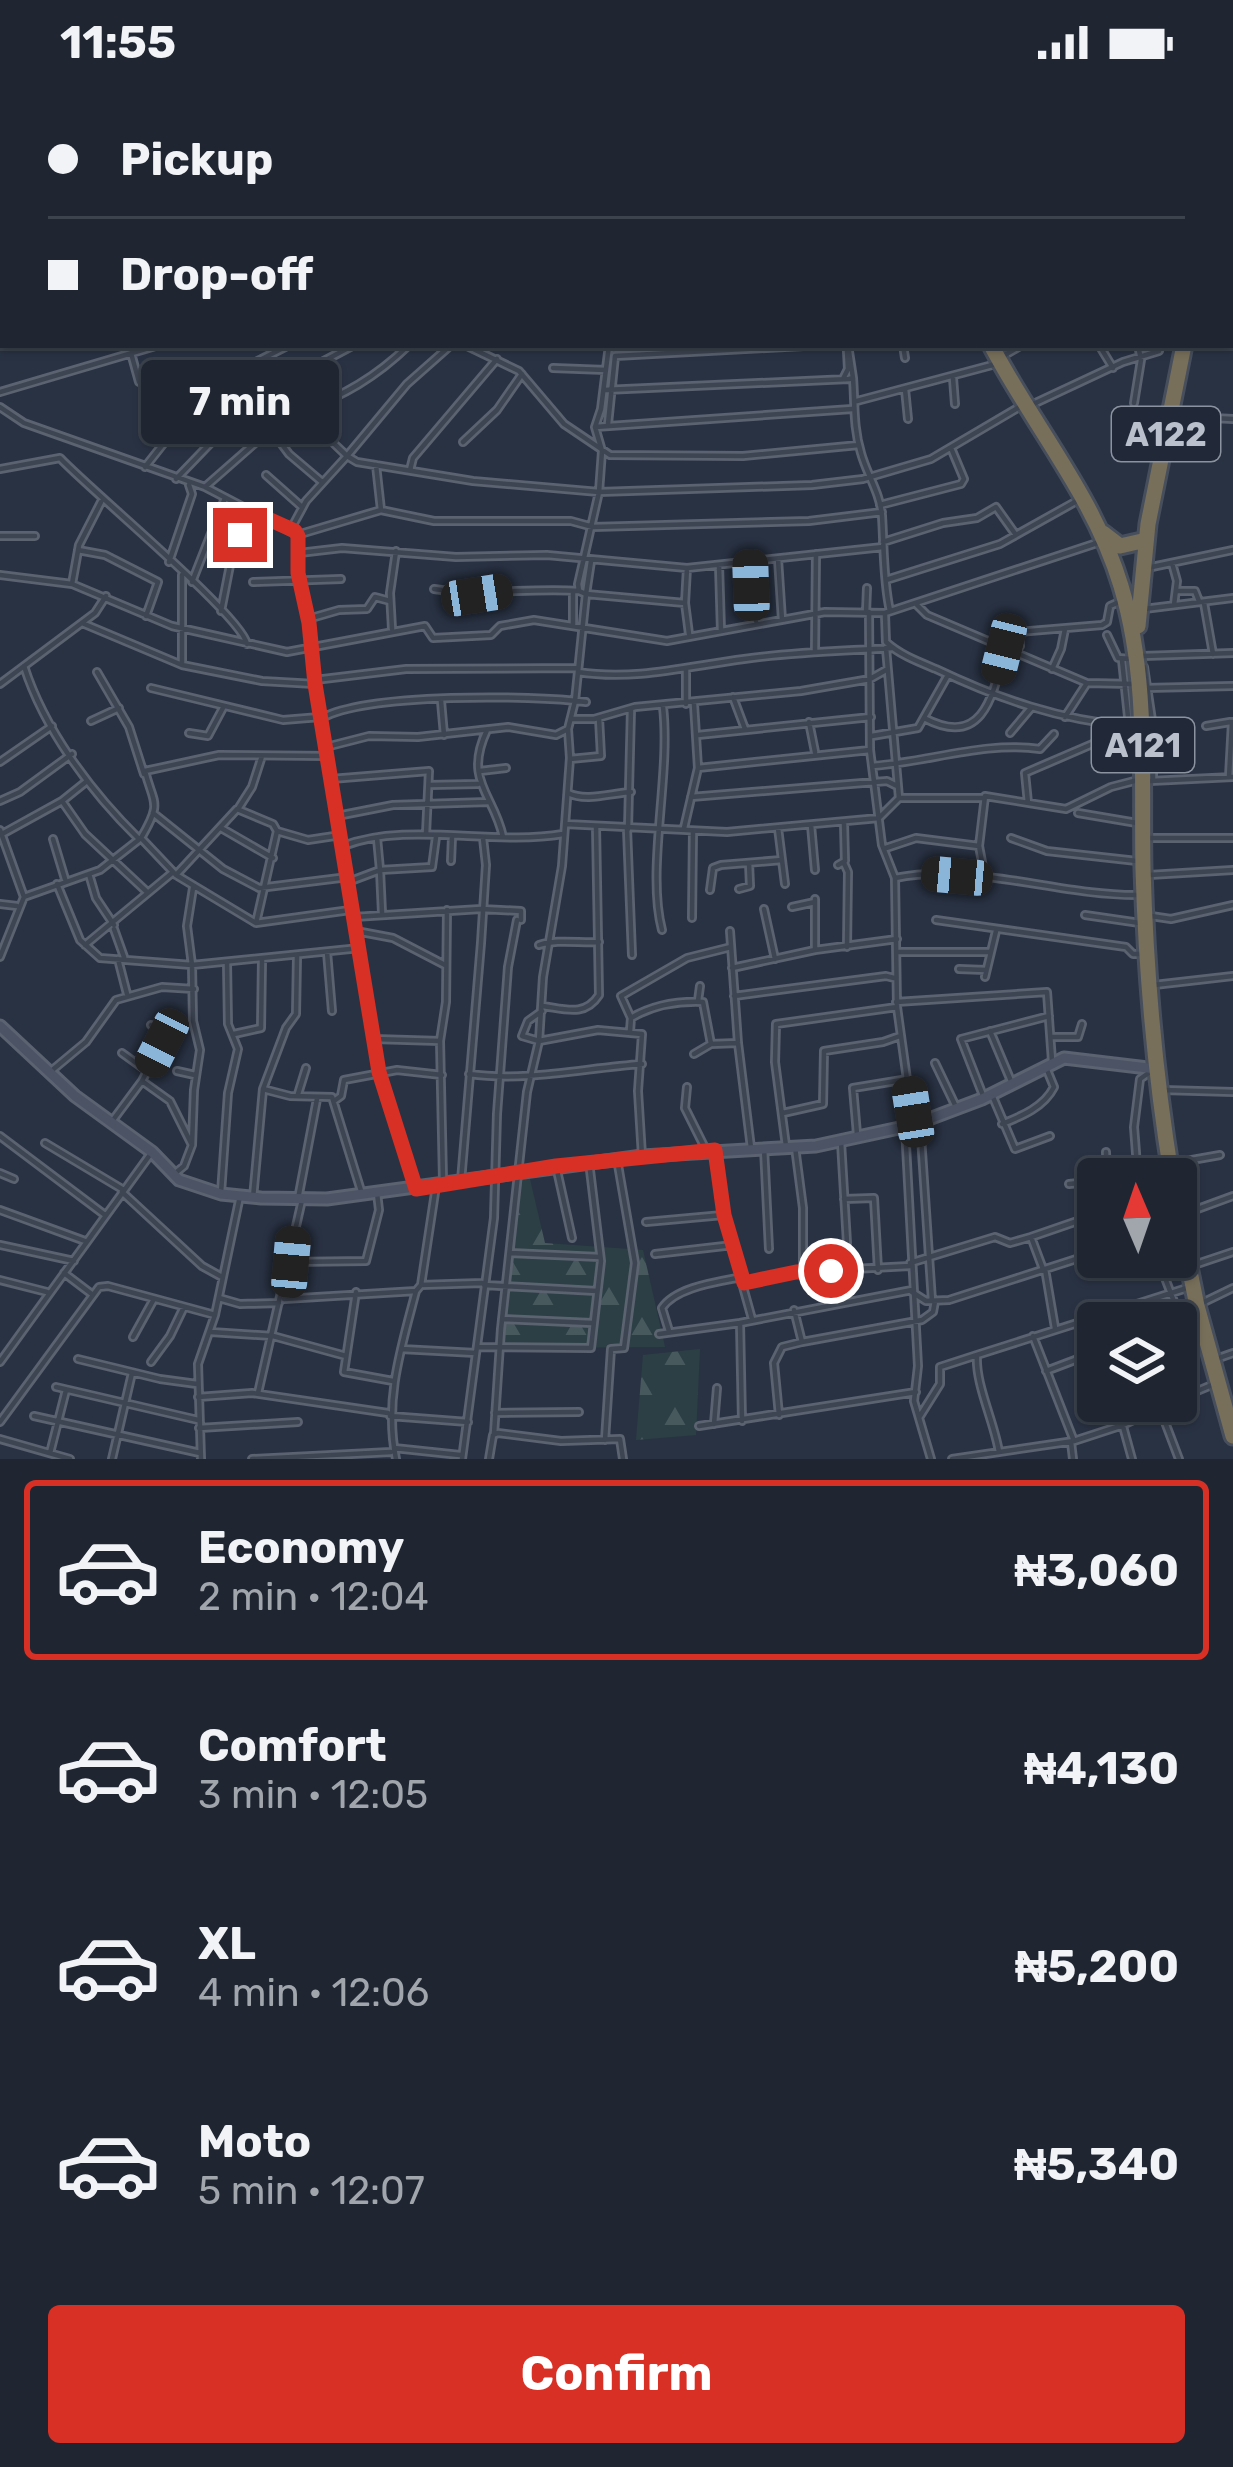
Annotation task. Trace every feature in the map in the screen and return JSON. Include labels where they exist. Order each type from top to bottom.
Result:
[{"type":"highway","name":"A122","points":[[1113,571],[1143,545],[1183,348]]},
{"type":"highway","name":"A121","points":[[993,353],[1100,538],[1113,571],[1133,659],[1145,781],[1144,969],[1167,1158]]},
{"type":"highway","name":"A121","points":[[1025,406],[1100,538]]},
{"type":"highway","points":[[1100,538],[1120,545],[1143,545],[1133,659]]},
{"type":"highway","name":"A121","points":[[1113,571],[1133,659]]},
{"type":"highway","name":"A121","points":[[1137,686],[1132,730],[1145,781]]},
{"type":"highway","name":"A121","points":[[1142,919],[1143,848]]},
{"type":"highway","points":[[1178,1278],[1179,1291],[1203,1338],[1233,1436]]},
{"type":"highway","points":[[1191,1278],[1233,1453]]},
{"type":"street","points":[[0,392],[139,348]]},
{"type":"street","points":[[145,469],[161,443],[214,394],[246,367],[283,348]]},
{"type":"street","points":[[176,479],[226,427],[272,389],[348,348]]},
{"type":"street","points":[[205,487],[271,429],[368,382],[406,348]]},
{"type":"street","points":[[416,1189],[379,1072],[294,532],[302,507],[322,482],[407,383],[448,348]]},
{"type":"street","points":[[483,348],[522,374],[564,424],[610,455],[743,456],[859,446]]},
{"type":"street","points":[[608,424],[602,372],[609,348]]},
{"type":"street","points":[[585,439],[594,429],[606,388],[615,356],[611,348]]},
{"type":"street","points":[[615,356],[766,348]]},
{"type":"street","points":[[848,348],[859,446],[881,508],[888,612],[886,670],[899,798]]},
{"type":"street","points":[[843,379],[848,348]]},
{"type":"street","points":[[903,348],[904,358]]},
{"type":"street","points":[[1101,348],[1113,368]]},
{"type":"street","points":[[1134,403],[1139,348]]},
{"type":"street","points":[[301,412],[347,456],[376,465],[473,482],[598,492],[745,490],[873,475],[931,459],[1025,406],[1159,351]]},
{"type":"street","points":[[131,353],[140,382]]},
{"type":"street","points":[[855,401],[953,378],[993,353]]},
{"type":"street","points":[[410,470],[413,458],[497,359]]},
{"type":"street","points":[[553,368],[602,372]]},
{"type":"street","points":[[463,442],[497,410],[522,374]]},
{"type":"street","points":[[606,388],[853,378]]},
{"type":"street","points":[[953,378],[956,404]]},
{"type":"street","points":[[905,389],[908,419]]},
{"type":"street","points":[[0,407],[24,424],[205,487],[294,532],[381,510],[434,521],[571,520],[593,527],[809,521],[881,508],[961,484],[964,479],[951,448]]},
{"type":"street","points":[[594,429],[608,424],[737,420],[852,409]]},
{"type":"street","points":[[1171,416],[1233,419]]},
{"type":"street","points":[[271,429],[289,454],[322,482]]},
{"type":"street","points":[[573,626],[582,557],[598,492],[602,451],[594,429]]},
{"type":"street","points":[[0,469],[60,458],[192,582],[242,632],[247,644]]},
{"type":"street","points":[[376,465],[381,510]]},
{"type":"street","points":[[266,476],[302,507]]},
{"type":"street","points":[[169,562],[192,494],[189,484]]},
{"type":"street","points":[[192,582],[225,498]]},
{"type":"street","points":[[72,584],[86,526],[101,502]]},
{"type":"street","points":[[886,580],[1000,544],[1076,502]]},
{"type":"street","points":[[299,553],[342,548],[582,557],[687,568],[883,544],[943,523],[977,518],[996,508],[1016,535]]},
{"type":"street","points":[[221,611],[233,550],[257,514]]},
{"type":"street","points":[[0,536],[35,536]]},
{"type":"street","points":[[0,575],[72,584],[172,626],[286,652],[428,626],[433,638],[491,635],[500,626],[534,620],[667,641],[756,622],[888,612],[1100,538]]},
{"type":"street","points":[[489,1459],[530,1077],[565,824],[568,729],[583,627],[579,592],[591,560],[588,545]]},
{"type":"street","points":[[78,550],[105,555],[158,582],[146,616]]},
{"type":"street","points":[[1141,568],[1233,550]]},
{"type":"street","points":[[392,630],[396,551]]},
{"type":"street","points":[[815,652],[816,554]]},
{"type":"street","points":[[778,558],[782,620]]},
{"type":"street","points":[[750,561],[756,622]]},
{"type":"street","points":[[1172,563],[1174,607]]},
{"type":"street","points":[[718,565],[721,631]]},
{"type":"street","points":[[39,579],[40,567]]},
{"type":"street","points":[[687,568],[689,636]]},
{"type":"street","points":[[182,575],[182,665]]},
{"type":"street","points":[[253,582],[340,579]]},
{"type":"street","points":[[434,589],[477,595],[531,588],[685,603]]},
{"type":"street","points":[[779,1415],[775,1360],[782,1347],[914,1322],[930,1316],[934,1301],[897,1005],[895,878],[884,850],[870,750],[866,588]]},
{"type":"street","points":[[1176,591],[1196,591],[1213,654]]},
{"type":"street","points":[[0,684],[54,639],[82,623],[106,596]]},
{"type":"street","points":[[308,619],[367,608],[376,597],[390,601]]},
{"type":"street","points":[[1138,609],[1233,598]]},
{"type":"street","points":[[1014,653],[1020,646],[1018,632],[1105,624],[1110,606],[1119,602]]},
{"type":"street","points":[[917,605],[927,615],[1087,683],[1233,686]]},
{"type":"street","points":[[82,623],[182,665],[262,681],[315,682],[406,669],[578,670],[616,676],[686,670],[745,658],[888,646],[993,695],[1065,717],[1132,730]]},
{"type":"street","points":[[1052,669],[1065,629]]},
{"type":"street","points":[[1107,635],[1116,656],[1133,659],[1233,653]]},
{"type":"street","points":[[924,718],[962,729],[977,719],[993,695],[1004,649]]},
{"type":"street","points":[[21,668],[87,781],[174,874],[256,923],[353,913],[521,911],[508,967],[497,1174],[462,1457],[394,1453],[253,1459]]},
{"type":"street","points":[[686,670],[686,704]]},
{"type":"street","points":[[571,719],[599,718],[631,708],[780,694],[870,679],[886,670]]},
{"type":"street","points":[[0,957],[3,937],[24,897],[112,862],[140,838],[153,813],[156,795],[119,708],[97,672]]},
{"type":"street","points":[[871,736],[918,728],[948,675]]},
{"type":"street","points":[[1065,717],[1087,683]]},
{"type":"street","points":[[151,688],[283,720],[321,717],[347,707],[441,701],[586,702]]},
{"type":"street","points":[[734,697],[746,729]]},
{"type":"street","points":[[441,701],[444,735]]},
{"type":"street","points":[[684,831],[698,768],[694,704]]},
{"type":"street","points":[[189,733],[208,736],[224,705]]},
{"type":"street","points":[[662,930],[663,707]]},
{"type":"street","points":[[1010,733],[1031,707]]},
{"type":"street","points":[[91,721],[119,708]]},
{"type":"street","points":[[631,708],[632,955]]},
{"type":"street","points":[[698,735],[871,716]]},
{"type":"street","points":[[570,759],[601,756],[599,718]]},
{"type":"street","points":[[809,722],[815,754]]},
{"type":"street","points":[[565,824],[727,832],[880,818],[899,798],[983,798],[989,794],[1071,809],[1111,787],[1231,777],[1232,722],[1206,726]]},
{"type":"street","points":[[0,762],[52,726]]},
{"type":"street","points":[[326,747],[362,737],[444,735],[508,727],[556,735],[568,729]]},
{"type":"street","points":[[487,730],[478,784],[503,838]]},
{"type":"street","points":[[1028,803],[1025,773],[1132,730]]},
{"type":"street","points":[[872,766],[1001,745],[1040,749],[1054,734]]},
{"type":"street","points":[[698,768],[870,750]]},
{"type":"street","points":[[0,801],[72,754]]},
{"type":"street","points":[[144,774],[219,755],[327,756]]},
{"type":"street","points":[[85,945],[114,927],[147,892],[199,852],[252,787],[262,756]]},
{"type":"street","points":[[480,771],[506,768]]},
{"type":"street","points":[[331,778],[426,770],[430,773],[427,837]]},
{"type":"street","points":[[24,897],[1,832],[62,801],[87,781]]},
{"type":"street","points":[[691,797],[887,781],[897,786]]},
{"type":"street","points":[[430,785],[478,784]]},
{"type":"street","points":[[568,793],[593,797],[631,792]]},
{"type":"street","points":[[983,798],[979,846],[985,878]]},
{"type":"street","points":[[62,801],[85,834],[147,892]]},
{"type":"street","points":[[337,816],[373,807],[488,802]]},
{"type":"street","points":[[238,808],[278,831],[308,840],[340,835]]},
{"type":"street","points":[[153,813],[199,852],[246,884],[263,889],[348,879],[380,870],[432,867],[436,837]]},
{"type":"street","points":[[1078,813],[1143,848],[1233,870]]},
{"type":"street","points":[[844,823],[841,864],[848,872],[847,947]]},
{"type":"street","points":[[596,826],[598,999],[579,1011],[542,1009],[528,1022],[523,1036],[538,1041],[598,1030],[642,1034],[638,1091],[642,1156]]},
{"type":"street","points":[[811,826],[815,870]]},
{"type":"street","points":[[221,827],[273,858]]},
{"type":"street","points":[[778,828],[785,884]]},
{"type":"street","points":[[256,923],[278,831]]},
{"type":"street","points":[[692,918],[693,831]]},
{"type":"street","points":[[343,846],[376,838],[538,839],[563,834]]},
{"type":"street","points":[[451,861],[452,837]]},
{"type":"street","points":[[376,838],[382,913]]},
{"type":"street","points":[[461,1181],[486,866],[483,838]]},
{"type":"street","points":[[884,850],[916,838],[979,846]]},
{"type":"street","points":[[1011,838],[1047,851],[1143,848],[1233,838]]},
{"type":"street","points":[[52,839],[65,880]]},
{"type":"street","points":[[710,890],[713,868],[782,860]]},
{"type":"street","points":[[739,889],[750,886],[748,863]]},
{"type":"street","points":[[895,878],[929,873],[1051,890],[1139,896]]},
{"type":"street","points":[[89,874],[96,898],[114,927],[127,994]]},
{"type":"street","points":[[56,883],[85,945],[100,958],[227,963],[360,948]]},
{"type":"street","points":[[173,1175],[184,1166],[192,1145],[200,1050],[193,1021],[187,922],[193,888]]},
{"type":"street","points":[[792,907],[815,900],[815,950]]},
{"type":"street","points":[[0,904],[19,907]]},
{"type":"street","points":[[1085,915],[1171,919],[1233,905]]},
{"type":"street","points":[[764,909],[775,959]]},
{"type":"street","points":[[394,1453],[393,1381],[440,1186],[440,1041],[447,910]]},
{"type":"street","points":[[936,920],[1126,947],[1144,969],[1233,976]]},
{"type":"street","points":[[356,931],[393,938],[446,965]]},
{"type":"street","points":[[730,931],[751,1148]]},
{"type":"street","points":[[959,969],[985,974],[996,931]]},
{"type":"street","points":[[547,957],[538,948],[551,940],[599,942]]},
{"type":"street","points":[[732,968],[815,950],[897,940]]},
{"type":"street","points":[[630,1032],[631,1018],[621,996],[687,958],[731,947]]},
{"type":"street","points":[[327,952],[332,1011]]},
{"type":"street","points":[[898,952],[989,952]]},
{"type":"street","points":[[253,1198],[262,1089],[296,1014],[297,957]]},
{"type":"street","points":[[233,1034],[261,1028],[262,960]]},
{"type":"street","points":[[221,1194],[229,1093],[238,1048],[228,1024],[227,963]]},
{"type":"street","points":[[734,996],[886,976],[896,979]]},
{"type":"street","points":[[698,1001],[700,986]]},
{"type":"street","points":[[50,1072],[86,1042],[111,1005],[127,994],[162,987],[194,989]]},
{"type":"street","points":[[803,1272],[803,1216],[775,1062],[778,1022],[1043,991],[1049,994],[1054,1090],[1040,1105],[1002,1124]]},
{"type":"street","points":[[631,1018],[663,1004],[703,1002],[711,1044]]},
{"type":"street","points":[[1050,1016],[960,1041],[1015,1149],[1050,1136]]},
{"type":"street","points":[[1051,1037],[1078,1037],[1082,1024]]},
{"type":"street","points":[[112,1121],[142,1081],[166,1034],[151,1025]]},
{"type":"street","points":[[0,1026],[152,1152],[173,1175],[191,1186],[253,1198],[300,1200],[377,1193],[642,1156],[841,1142],[957,1109],[1049,1063],[1076,1058],[1154,1075],[1168,1092],[1233,1092]]},
{"type":"street","points":[[990,1031],[1012,1083]]},
{"type":"street","points":[[783,1112],[823,1104],[824,1051],[900,1036]]},
{"type":"street","points":[[374,1039],[440,1041]]},
{"type":"street","points":[[694,1054],[711,1044],[738,1042]]},
{"type":"street","points":[[122,1053],[147,1071]]},
{"type":"street","points":[[935,1063],[957,1109]]},
{"type":"street","points":[[468,1074],[530,1077],[642,1064]]},
{"type":"street","points":[[304,1096],[297,1090],[306,1068]]},
{"type":"street","points":[[176,1071],[196,1075]]},
{"type":"street","points":[[334,1101],[341,1096],[343,1080],[379,1072],[442,1075]]},
{"type":"street","points":[[1137,1158],[1135,1114],[1140,1077],[1154,1075]]},
{"type":"street","points":[[857,1138],[853,1088],[908,1079]]},
{"type":"street","points":[[142,1081],[170,1101],[192,1145]]},
{"type":"street","points":[[687,1087],[686,1108],[710,1150],[752,1319]]},
{"type":"street","points":[[262,1089],[316,1099],[328,1096],[334,1101],[362,1194]]},
{"type":"street","points":[[258,1394],[291,1262],[316,1099]]},
{"type":"street","points":[[915,1122],[909,1210],[918,1366],[914,1401],[931,1459]]},
{"type":"street","points":[[0,1136],[105,1215]]},
{"type":"street","points":[[841,1142],[848,1243]]},
{"type":"street","points":[[45,1143],[123,1191],[202,1266],[224,1278]]},
{"type":"street","points":[[764,1148],[769,1249]]},
{"type":"street","points":[[0,1362],[152,1152]]},
{"type":"street","points":[[1106,1152],[1106,1158]]},
{"type":"street","points":[[1197,1164],[1220,1155]]},
{"type":"street","points":[[605,1440],[611,1350],[623,1348],[635,1263],[617,1159]]},
{"type":"street","points":[[401,1348],[591,1348],[601,1257],[590,1162]]},
{"type":"street","points":[[556,1166],[572,1238]]},
{"type":"street","points":[[0,1173],[14,1179]]},
{"type":"street","points":[[1069,1184],[1077,1183]]},
{"type":"street","points":[[291,1262],[366,1261],[379,1210],[377,1193]]},
{"type":"street","points":[[34,1416],[201,1456],[198,1364],[211,1332],[239,1196]]},
{"type":"street","points":[[1197,1204],[1233,1196]]},
{"type":"street","points":[[844,1199],[874,1198],[878,1270]]},
{"type":"street","points":[[0,1210],[87,1242]]},
{"type":"street","points":[[909,1210],[927,1217]]},
{"type":"street","points":[[646,1222],[724,1215]]},
{"type":"street","points":[[669,1331],[662,1308],[667,1300],[709,1283],[910,1265],[997,1236],[1010,1243],[1077,1221]]},
{"type":"street","points":[[1031,1238],[1044,1269],[1055,1328]]},
{"type":"street","points":[[0,1245],[74,1261]]},
{"type":"street","points":[[655,1253],[733,1245]]},
{"type":"street","points":[[1197,1264],[1233,1252]]},
{"type":"street","points":[[510,1253],[601,1257]]},
{"type":"street","points":[[659,1334],[912,1291],[934,1301],[1077,1259]]},
{"type":"street","points":[[824,1272],[829,1305]]},
{"type":"street","points":[[64,1273],[93,1295]]},
{"type":"street","points":[[1142,1302],[1179,1291],[1171,1278]]},
{"type":"street","points":[[1,1283],[49,1292]]},
{"type":"street","points":[[219,1298],[240,1304],[484,1284],[597,1291]]},
{"type":"street","points":[[0,1422],[99,1287],[215,1315]]},
{"type":"street","points":[[1203,1338],[1233,1288]]},
{"type":"street","points":[[356,1292],[344,1369],[347,1374],[393,1381]]},
{"type":"street","points":[[133,1337],[154,1299]]},
{"type":"street","points":[[151,1362],[184,1306]]},
{"type":"street","points":[[794,1310],[802,1342]]},
{"type":"street","points":[[502,1318],[593,1324]]},
{"type":"street","points":[[938,1372],[948,1362],[1077,1321]]},
{"type":"street","points":[[740,1323],[742,1421]]},
{"type":"street","points":[[211,1332],[273,1336],[346,1356]]},
{"type":"street","points":[[1033,1336],[1072,1441],[1073,1459]]},
{"type":"street","points":[[1197,1338],[1233,1353]]},
{"type":"street","points":[[977,1355],[998,1455]]},
{"type":"street","points":[[77,1359],[197,1384]]},
{"type":"street","points":[[1046,1371],[1077,1361]]},
{"type":"street","points":[[918,1366],[938,1372]]},
{"type":"street","points":[[920,1415],[940,1384],[938,1372]]},
{"type":"street","points":[[112,1459],[132,1373]]},
{"type":"street","points":[[1197,1391],[1215,1384]]},
{"type":"street","points":[[56,1387],[198,1424],[298,1422]]},
{"type":"street","points":[[714,1424],[717,1388]]},
{"type":"street","points":[[50,1453],[66,1390]]},
{"type":"street","points":[[699,1426],[916,1392]]},
{"type":"street","points":[[198,1397],[258,1394],[468,1422]]},
{"type":"street","points":[[905,1396],[914,1401]]},
{"type":"street","points":[[495,1413],[579,1412]]},
{"type":"street","points":[[1123,1422],[1132,1459]]},
{"type":"street","points":[[952,1459],[1072,1441],[1130,1422]]},
{"type":"street","points":[[1165,1422],[1180,1459]]},
{"type":"street","points":[[494,1434],[561,1441],[622,1440],[623,1459]]},
{"type":"street","points":[[0,1439],[70,1459]]},
{"type":"green space","points":[[529,1175],[545,1243],[643,1250],[665,1347],[501,1348],[520,1176]]},
{"type":"green space","points":[[700,1349],[696,1435],[636,1440],[643,1355]]},
{"type":"route","points":[[240,535],[257,514],[298,536],[302,603],[309,623],[379,1072],[416,1189],[556,1166],[715,1150],[717,1185],[744,1283],[796,1272],[831,1271]]}]
